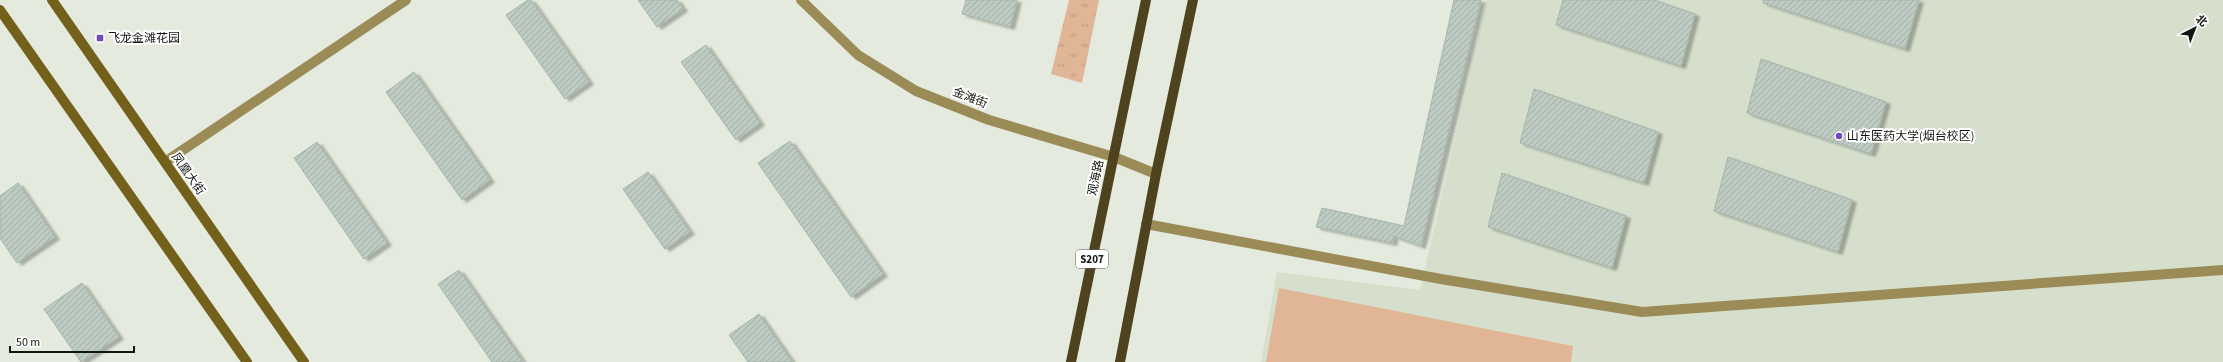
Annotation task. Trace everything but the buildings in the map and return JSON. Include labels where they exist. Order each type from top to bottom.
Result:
[{"type":"main road","name":"凤凰大街","points":[[52,0],[304,362]]},
{"type":"main road","name":"观海路","points":[[1071,362],[1146,0]]},
{"type":"main road","points":[[1120,362],[1156,174],[1193,0]]},
{"type":"main road","points":[[0,10],[247,362]]},
{"type":"street","points":[[165,162],[406,0]]},
{"type":"street","name":"金滩街","points":[[801,0],[858,55],[916,91],[990,120],[1114,157],[1156,174]]},
{"type":"street","points":[[1146,224],[1433,277],[1642,312],[2223,270]]},
{"type":"shaded area","name":"山东医药大学(烟台校区)","points":[[1487,0],[2223,0],[2223,362],[1261,362],[1277,272],[1420,290]]},
{"type":"green space","points":[[1069,0],[1099,0],[1082,83],[1051,74]]},
{"type":"green space","points":[[1279,288],[1573,346],[1571,362],[1266,362]]},
{"type":"place","name":"飞龙金滩花园","points":[[100,38]]},
{"type":"place","name":"山东医药大学(烟台校区)","points":[[1839,136]]}]
